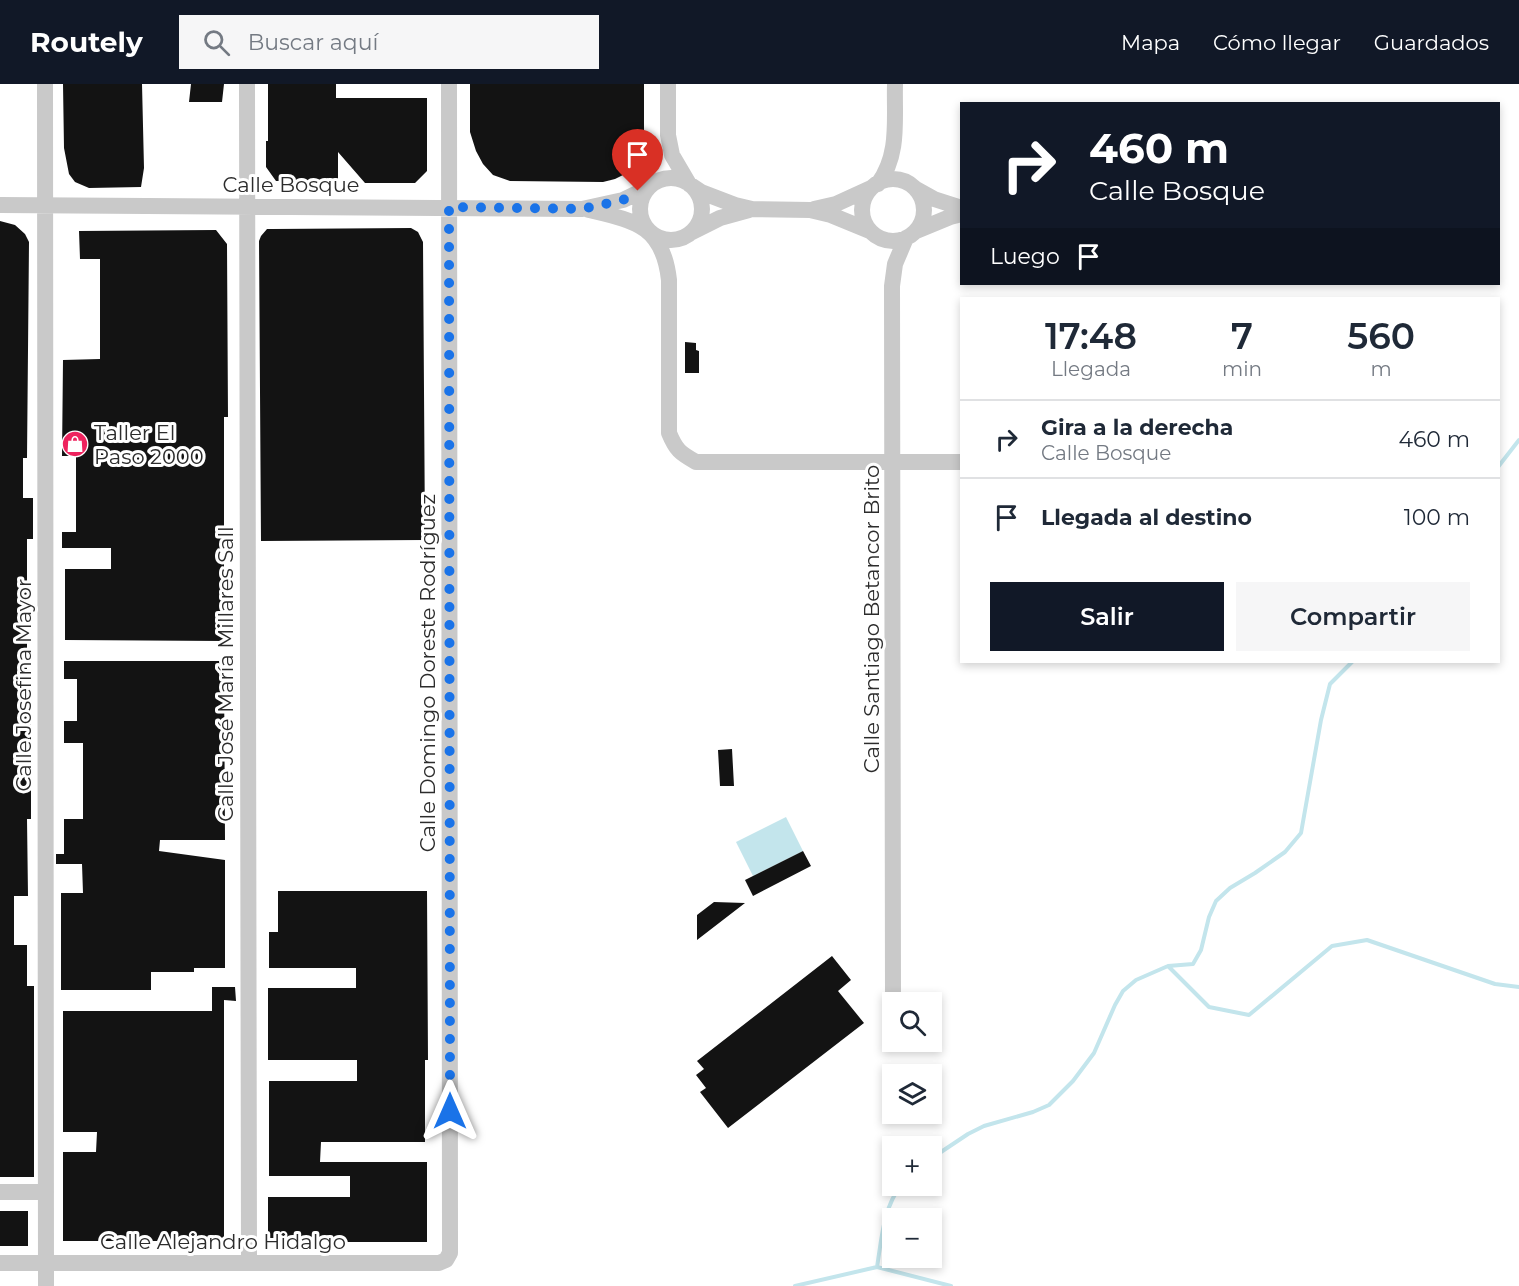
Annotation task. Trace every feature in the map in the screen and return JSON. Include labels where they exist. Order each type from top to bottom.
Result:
[{"type":"street","name":"Calle Josefina Mayor","points":[[45,84],[46,1286]]},
{"type":"street","name":"Calle José María Millares Sall","points":[[247,84],[249,1263]]},
{"type":"street","name":"Calle Domingo Doreste Rodríguez","points":[[446,1260],[450,1253],[449,84]]},
{"type":"street","points":[[669,84],[668,135],[672,155],[689,184],[696,190],[702,207],[698,225],[692,232]]},
{"type":"street","points":[[870,231],[862,214],[862,204],[866,195],[887,171],[891,161],[894,141],[895,84]]},
{"type":"street","points":[[960,207],[934,199],[906,182],[896,180],[887,180],[836,204],[810,210],[752,209],[716,198],[675,178],[668,178],[648,188],[640,204],[640,213],[647,230],[667,261],[669,433],[675,448],[682,454],[696,462],[960,462]]},
{"type":"street","name":"Calle Bosque","points":[[582,209],[623,200],[648,188]]},
{"type":"street","points":[[911,234],[923,214],[920,195],[914,188]]},
{"type":"street","name":"Calle Bosque","points":[[0,205],[582,209],[618,218],[647,230]]},
{"type":"street","points":[[647,230],[664,239],[684,238],[720,218],[752,209]]},
{"type":"street","points":[[810,210],[848,221],[891,241],[960,215]]},
{"type":"street","name":"Calle Santiago Betancor Brito","points":[[893,992],[892,286],[895,264],[911,234]]},
{"type":"street","points":[[0,1192],[46,1192]]},
{"type":"street","name":"Calle Alejandro Hidalgo","points":[[0,1263],[439,1263],[446,1260]]},
{"type":"water","points":[[786,817],[803,851],[753,876],[736,842]]},
{"type":"building","points":[[63,84],[142,84],[144,168],[141,187],[89,188],[75,182],[69,174],[64,148]]},
{"type":"building","points":[[191,84],[224,84],[222,102],[189,102]]},
{"type":"building","points":[[268,84],[336,84],[336,98],[427,98],[427,171],[415,183],[365,183],[338,152],[338,181],[276,181],[266,167]]},
{"type":"building","points":[[470,84],[644,84],[644,146],[638,159],[627,173],[603,182],[510,181],[493,175],[483,164],[476,151],[470,132]]},
{"type":"building","points":[[0,221],[15,225],[25,234],[29,242],[27,458],[23,458],[23,498],[33,498],[33,539],[27,539],[27,706],[31,706],[31,819],[27,819],[28,896],[14,896],[14,945],[27,945],[27,986],[34,986],[34,1177],[0,1177]]},
{"type":"building","points":[[411,228],[418,232],[423,242],[425,540],[261,541],[259,241],[261,236],[267,229]]},
{"type":"building","points":[[216,230],[227,244],[228,417],[224,417],[224,641],[65,640],[65,569],[111,569],[111,548],[62,548],[62,532],[76,532],[76,456],[62,456],[63,360],[100,359],[100,259],[80,259],[79,231]]},
{"type":"building","points":[[685,342],[696,343],[696,350],[699,351],[699,373],[685,373]]},
{"type":"building","points":[[64,661],[224,661],[225,840],[160,840],[159,851],[225,860],[225,968],[194,968],[194,972],[151,972],[151,990],[61,990],[61,893],[83,893],[82,864],[56,864],[56,854],[64,854],[64,819],[83,819],[83,743],[64,743],[64,721],[77,721],[77,679],[64,679]]},
{"type":"building","points":[[732,749],[734,786],[720,786],[718,750]]},
{"type":"building","points":[[803,851],[811,866],[753,896],[745,880]]},
{"type":"building","points":[[278,891],[427,891],[428,1060],[425,1060],[425,1142],[321,1142],[320,1162],[427,1162],[427,1242],[268,1242],[268,1197],[350,1197],[350,1176],[269,1176],[269,1081],[357,1081],[357,1060],[268,1060],[268,988],[356,988],[356,968],[269,968],[269,932],[278,932]]},
{"type":"building","points":[[714,902],[745,903],[697,940],[697,915]]},
{"type":"building","points":[[832,956],[851,980],[838,991],[864,1023],[728,1128],[700,1092],[706,1088],[696,1075],[704,1069],[697,1061]]},
{"type":"building","points":[[212,987],[235,987],[236,1001],[224,1000],[224,1241],[63,1241],[63,1152],[96,1152],[97,1132],[63,1132],[63,1011],[212,1011]]},
{"type":"building","points":[[0,1211],[28,1211],[28,1246],[0,1246]]},
{"type":"waterway","points":[[1500,464],[1519,440]]},
{"type":"waterway","points":[[942,1151],[984,1126],[1049,1105],[1073,1081],[1094,1053],[1123,991],[1136,980],[1168,966],[1193,964],[1201,950],[1209,917],[1216,901],[1230,888],[1285,852],[1301,833],[1321,720],[1330,684],[1351,663]]},
{"type":"waterway","points":[[1168,966],[1209,1007],[1249,1015],[1332,946],[1367,940],[1495,984],[1519,987]]},
{"type":"waterway","points":[[877,1267],[882,1234],[894,1196]]},
{"type":"waterway","points":[[795,1286],[877,1267],[951,1286]]},
{"type":"place","name":"Taller El Paso 2000","points":[[75,444]]},
{"type":"route","points":[[450,1111],[449,207],[582,209],[623,200],[638,191]]}]
